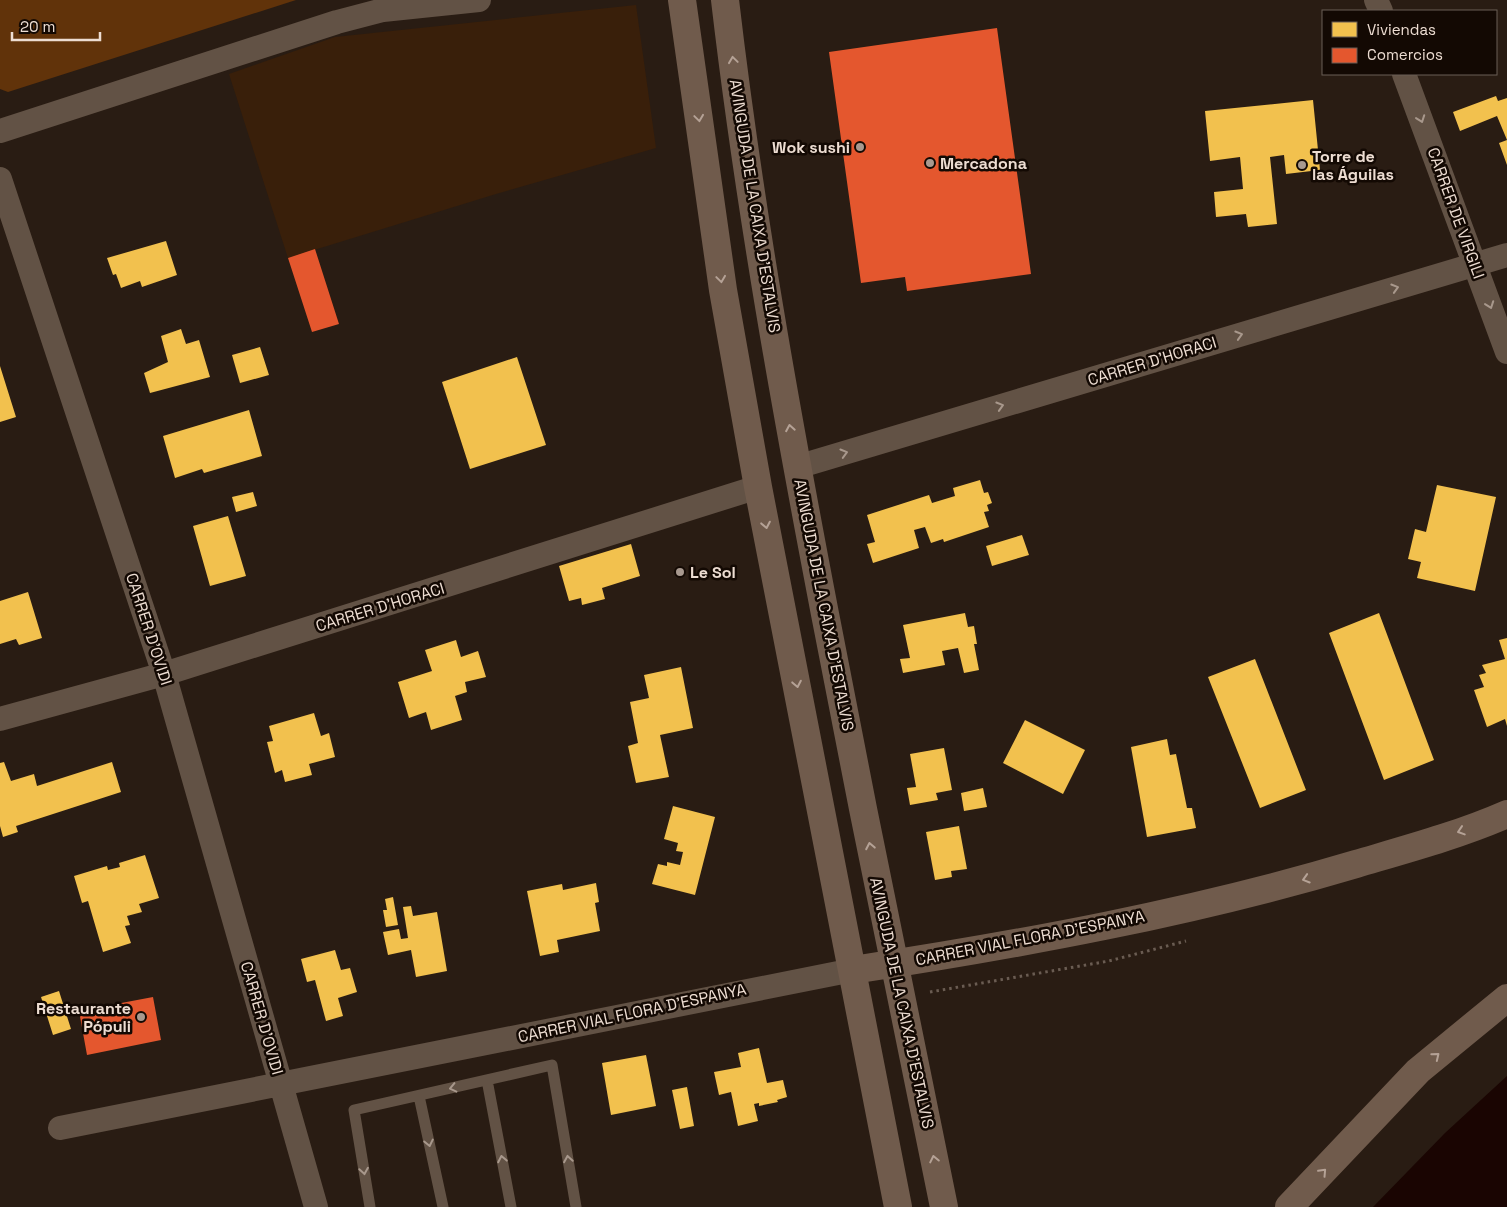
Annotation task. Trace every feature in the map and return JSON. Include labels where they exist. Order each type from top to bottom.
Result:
[{"type":"main road","points":[[682,0],[723,290],[758,487],[898,1207]]},
{"type":"main road","name":"AVINGUDA DE LA CAIXA D'ESTALVIS","points":[[725,0],[765,284],[797,467],[892,964],[944,1207]]},
{"type":"main road","name":"CARRER VIAL FLORA D'ESPANYA","points":[[853,970],[1055,936],[1289,884],[1405,850],[1507,814]]},
{"type":"main road","points":[[1289,1207],[1418,1071],[1507,998]]},
{"type":"street","points":[[0,130],[337,22],[383,10],[479,0]]},
{"type":"street","name":"CARRER DE VIRGILI","points":[[1404,75],[1507,352]]},
{"type":"street","name":"CARRER D'OVIDI","points":[[0,179],[164,674],[281,1085]]},
{"type":"street","name":"CARRER D'HORACI","points":[[797,467],[1507,255]]},
{"type":"street","name":"CARRER D'HORACI","points":[[0,720],[164,674],[758,487]]},
{"type":"street","name":"CARRER VIAL FLORA D'ESPANYA","points":[[60,1128],[853,970]]},
{"type":"street","points":[[281,1085],[316,1207]]},
{"type":"lane","points":[[370,1207],[354,1110],[552,1065],[576,1207]]},
{"type":"lane","points":[[486,1080],[511,1207]]},
{"type":"lane","points":[[419,1096],[443,1207]]},
{"type":"shaded area","points":[[0,0],[296,0],[8,92],[0,89]]},
{"type":"shaded area","points":[[636,5],[656,148],[496,194],[288,258],[229,74],[335,37]]},
{"type":"shaded area","points":[[1507,1076],[1507,1207],[1373,1207],[1445,1133]]},
{"type":"building: Viviendas","points":[[1496,96],[1498,101],[1507,98],[1507,140],[1497,116],[1460,131],[1453,112]]},
{"type":"building: Viviendas","name":"Torre de las Águilas","points":[[1313,100],[1320,170],[1286,174],[1284,155],[1270,157],[1277,224],[1248,227],[1246,214],[1216,217],[1214,192],[1243,189],[1240,157],[1210,161],[1205,111]]},
{"type":"building: Viviendas","points":[[1507,140],[1507,165],[1499,143]]},
{"type":"building: Viviendas","points":[[166,241],[177,275],[142,287],[140,281],[121,288],[116,274],[113,275],[107,258]]},
{"type":"building: Viviendas","points":[[181,329],[186,344],[199,340],[210,377],[150,393],[144,373],[168,362],[161,336]]},
{"type":"building: Viviendas","points":[[260,347],[269,375],[240,383],[232,355]]},
{"type":"building: Viviendas","points":[[517,357],[546,445],[470,469],[442,382]]},
{"type":"building: Viviendas","points":[[0,366],[16,417],[0,422]]},
{"type":"building: Viviendas","points":[[249,410],[262,456],[204,473],[202,469],[175,478],[163,436]]},
{"type":"building: Viviendas","points":[[980,480],[984,493],[988,492],[992,503],[987,505],[989,511],[984,512],[989,527],[944,542],[943,539],[931,543],[925,527],[914,530],[919,548],[873,563],[867,544],[875,542],[867,515],[929,495],[932,503],[955,496],[953,488]]},
{"type":"building: Viviendas","points":[[1437,485],[1496,497],[1475,591],[1417,578],[1421,562],[1408,559],[1415,529],[1426,532]]},
{"type":"building: Viviendas","points":[[253,492],[257,506],[236,512],[232,497]]},
{"type":"building: Viviendas","points":[[228,516],[246,576],[210,586],[193,526]]},
{"type":"building: Viviendas","points":[[1022,535],[1029,555],[992,566],[986,546]]},
{"type":"building: Viviendas","points":[[631,544],[640,576],[602,588],[605,599],[582,605],[581,598],[569,601],[559,566]]},
{"type":"building: Viviendas","points":[[28,592],[42,638],[19,645],[16,639],[0,644],[0,601]]},
{"type":"building: Viviendas","points":[[965,613],[968,627],[974,626],[977,644],[974,644],[979,670],[964,673],[958,648],[942,651],[945,665],[903,673],[900,659],[910,658],[903,625]]},
{"type":"building: Viviendas","points":[[1379,613],[1434,760],[1384,780],[1329,633]]},
{"type":"building: Viviendas","points":[[1507,638],[1507,726],[1505,719],[1487,727],[1474,690],[1484,687],[1479,675],[1486,673],[1482,665],[1505,659],[1499,640]]},
{"type":"building: Viviendas","points":[[456,640],[461,657],[478,651],[486,677],[465,682],[467,692],[455,696],[462,720],[431,730],[426,712],[409,718],[398,682],[432,671],[425,650]]},
{"type":"building: Viviendas","points":[[1255,659],[1306,790],[1260,808],[1208,677]]},
{"type":"building: Viviendas","points":[[681,667],[693,728],[660,735],[669,777],[636,783],[628,746],[638,743],[630,702],[649,698],[644,675]]},
{"type":"building: Viviendas","points":[[314,713],[321,736],[329,733],[335,757],[309,764],[312,775],[285,782],[282,770],[275,773],[267,742],[273,741],[269,726]]},
{"type":"building: Viviendas","points":[[1025,720],[1085,750],[1063,794],[1003,763]]},
{"type":"building: Viviendas","points":[[1167,739],[1170,755],[1176,754],[1187,808],[1192,808],[1196,828],[1147,837],[1131,747]]},
{"type":"building: Viviendas","points":[[944,748],[952,790],[936,793],[938,800],[910,805],[907,788],[916,787],[910,754]]},
{"type":"building: Viviendas","points":[[4,762],[11,781],[34,774],[37,786],[112,762],[121,792],[16,826],[18,832],[3,837],[0,826],[0,763]]},
{"type":"building: Viviendas","points":[[983,788],[987,807],[964,811],[961,793]]},
{"type":"building: Viviendas","points":[[673,806],[715,817],[695,895],[652,884],[658,864],[667,866],[667,862],[680,865],[683,852],[676,851],[678,843],[664,839]]},
{"type":"building: Viviendas","points":[[959,826],[967,869],[951,871],[952,877],[935,880],[926,832]]},
{"type":"building: Viviendas","points":[[145,855],[159,898],[139,904],[142,912],[127,916],[130,925],[125,926],[131,943],[103,952],[88,901],[82,903],[74,876],[107,866],[108,870],[120,867],[119,863]]},
{"type":"building: Viviendas","points":[[596,883],[599,902],[595,903],[600,931],[557,940],[559,952],[540,956],[527,891],[562,884],[563,890]]},
{"type":"building: Viviendas","points":[[393,897],[398,925],[386,927],[383,910],[387,910],[385,899]]},
{"type":"building: Viviendas","points":[[411,906],[413,916],[437,912],[447,971],[416,977],[411,950],[388,955],[383,932],[399,929],[401,939],[408,938],[403,907]]},
{"type":"building: Viviendas","points":[[335,950],[341,970],[350,968],[357,992],[338,998],[343,1016],[326,1021],[315,980],[307,982],[301,959]]},
{"type":"building: Viviendas","points":[[59,991],[71,1029],[53,1035],[41,997]]},
{"type":"building: Viviendas","points":[[759,1048],[767,1083],[783,1080],[787,1097],[777,1100],[778,1102],[759,1106],[759,1103],[754,1104],[758,1121],[738,1126],[731,1092],[719,1095],[714,1072],[741,1067],[738,1053]]},
{"type":"building: Viviendas","points":[[646,1055],[656,1106],[611,1115],[602,1063]]},
{"type":"building: Viviendas","points":[[687,1087],[694,1126],[680,1129],[672,1090]]},
{"type":"building: Comercios","name":"Mercadona","points":[[997,28],[1031,274],[907,291],[905,277],[861,283],[829,52]]},
{"type":"building: Comercios","points":[[315,249],[339,324],[312,332],[288,258]]},
{"type":"building: Comercios","points":[[153,997],[161,1040],[87,1055],[79,1011]]},
{"type":"place","name":"Wok sushi","points":[[860,147]]},
{"type":"place","name":"Mercadona","points":[[930,163]]},
{"type":"place","name":"Torre de las Águilas","points":[[1302,165]]},
{"type":"place","name":"Le Sol","points":[[680,572]]},
{"type":"place","name":"Restaurante Pópuli","points":[[141,1017]]}]
